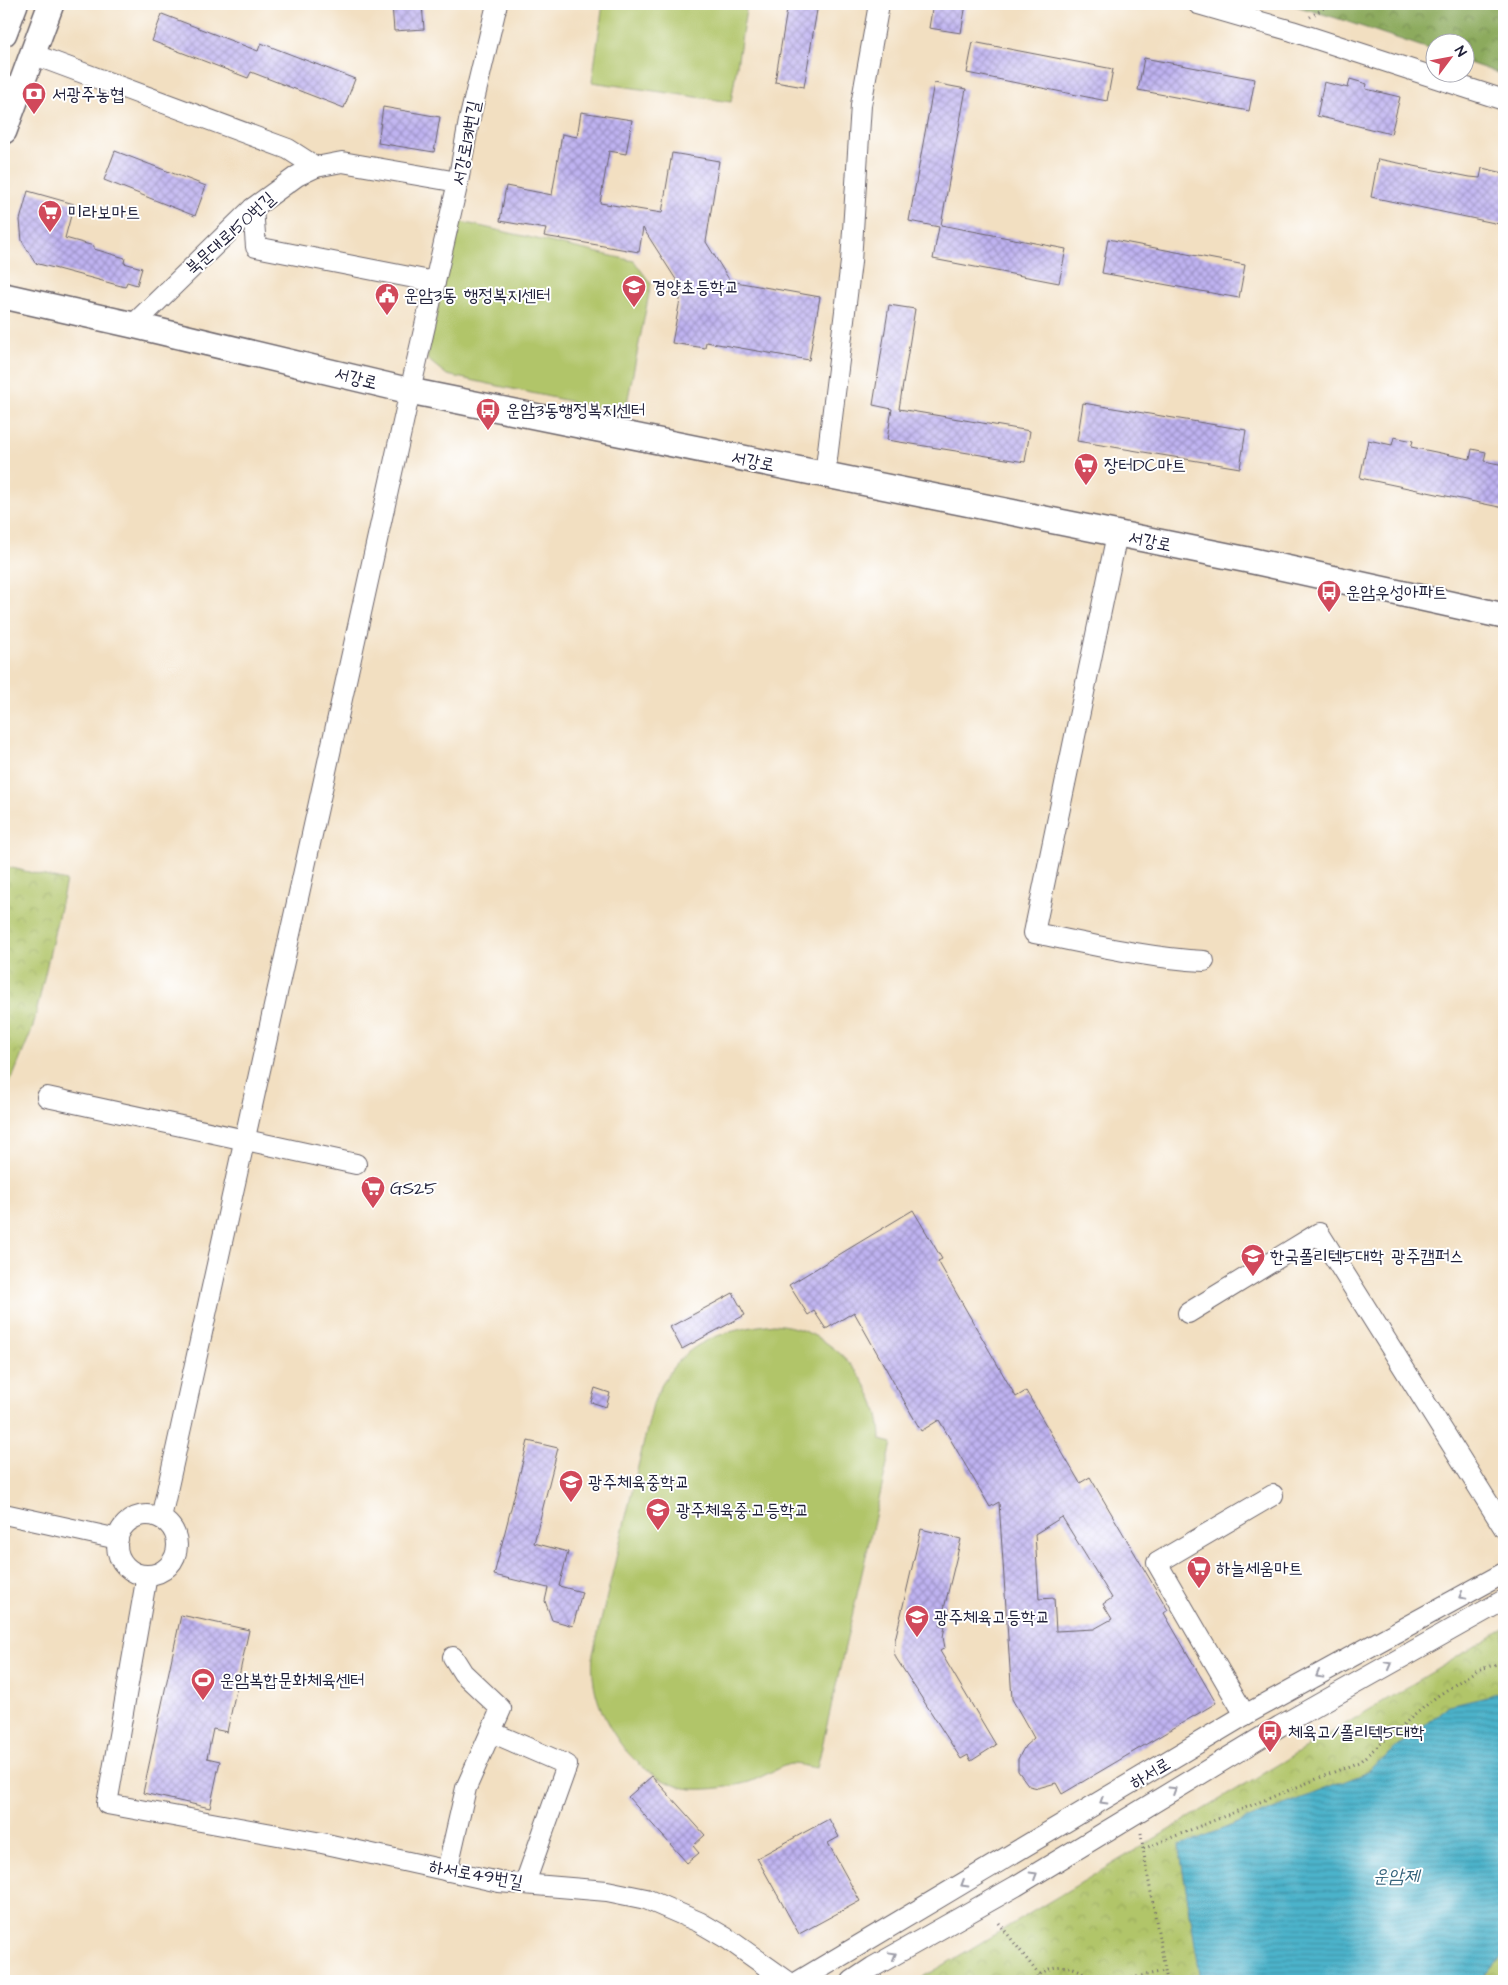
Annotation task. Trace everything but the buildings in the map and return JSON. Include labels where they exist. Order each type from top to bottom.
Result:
[{"type":"main road","points":[[4,33],[15,4]]},
{"type":"main road","points":[[4,132],[51,4]]},
{"type":"main road","name":"서강로","points":[[4,296],[410,391],[1253,561],[1504,616]]},
{"type":"street","name":"서강로131번길","points":[[161,1518],[410,391],[458,182],[469,121],[497,4]]},
{"type":"street","points":[[825,475],[851,262],[861,105],[879,4]]},
{"type":"street","points":[[1198,4],[1292,31],[1504,100]]},
{"type":"street","points":[[32,54],[288,149],[316,167]]},
{"type":"street","name":"북문대로150번길","points":[[133,325],[253,208],[297,176],[316,167],[342,162],[458,182]]},
{"type":"street","points":[[253,208],[256,247],[435,282]]},
{"type":"street","points":[[1117,534],[1034,934],[1141,954],[1204,961]]},
{"type":"street","points":[[47,1097],[356,1164]]},
{"type":"street","points":[[1188,1313],[1319,1233],[1504,1528]]},
{"type":"street","points":[[1245,1715],[1157,1563],[1273,1495]]},
{"type":"street","points":[[4,1514],[118,1539]]},
{"type":"street","points":[[151,1515],[161,1518],[169,1524],[175,1533],[177,1543],[176,1554],[163,1571],[147,1575],[132,1571],[124,1565],[119,1556],[117,1546],[123,1526],[131,1519],[141,1516],[151,1515]]},
{"type":"street","name":"하서로","points":[[799,1981],[1245,1715],[1504,1573]]},
{"type":"street","name":"하서로49번길","points":[[147,1575],[107,1804],[322,1843],[499,1882],[607,1891],[646,1899],[699,1922],[787,1981]]},
{"type":"street","name":"하서로","points":[[852,1981],[871,1974],[1274,1730],[1504,1600]]},
{"type":"street","points":[[447,1870],[466,1788],[501,1709],[463,1673],[452,1657]]},
{"type":"street","points":[[491,1732],[567,1765],[525,1883]]},
{"type":"path","points":[[1167,1981],[1143,1849],[1358,1762],[1436,1697],[1477,1670],[1504,1662]]},
{"type":"path","points":[[999,1923],[1039,1975]]},
{"type":"path","points":[[1033,1981],[1039,1975],[1055,1967],[1072,1967],[1083,1972],[1093,1981]]},
{"type":"path","points":[[1118,1981],[1165,1971]]},
{"type":"green space","points":[[603,4],[747,4],[731,102],[592,82]]},
{"type":"green space","points":[[1289,4],[1504,4],[1504,75],[1476,65],[1476,32],[1426,32],[1426,48]]},
{"type":"green space","points":[[457,221],[634,261],[651,284],[625,413],[447,375],[427,359]]},
{"type":"green space","points":[[4,866],[66,881],[33,1027],[12,1079],[4,1087]]},
{"type":"green space","points":[[774,1324],[797,1328],[820,1339],[847,1361],[859,1374],[868,1389],[875,1406],[881,1440],[892,1443],[817,1768],[791,1764],[749,1782],[721,1788],[692,1789],[681,1787],[660,1779],[650,1772],[624,1749],[618,1740],[601,1710],[593,1677],[593,1654],[653,1404],[662,1384],[673,1367],[700,1344],[733,1331]]},
{"type":"green space","name":"운암제","points":[[1504,1629],[1504,1981],[917,1981]]},
{"type":"water","name":"운암제","points":[[1504,1692],[1504,1953],[1481,1981],[1201,1981],[1179,1846],[1366,1773],[1449,1705]]},
{"type":"place","name":"서광주농협","points":[[34,115]]},
{"type":"place","name":"미라보마트","points":[[50,233]]},
{"type":"place","name":"경양초등학교","points":[[634,308]]},
{"type":"place","name":"운암3동 행정복지센터","points":[[387,316]]},
{"type":"place","name":"운암3동행정복지센터","points":[[488,431]]},
{"type":"place","name":"장터DC마트","points":[[1086,486]]},
{"type":"place","name":"운암우성아파트","points":[[1329,613]]},
{"type":"place","name":"GS25","points":[[373,1209]]},
{"type":"place","name":"한국폴리텍5대학 광주캠퍼스","points":[[1253,1277]]},
{"type":"place","name":"광주체육중학교","points":[[571,1503]]},
{"type":"place","name":"광주체육중·고등학교","points":[[658,1531]]},
{"type":"place","name":"하늘세움마트","points":[[1199,1589]]},
{"type":"place","name":"광주체육고등학교","points":[[917,1638]]},
{"type":"place","name":"운암복합문화체육센터","points":[[203,1701]]},
{"type":"place","name":"체육고/폴리텍5대학","points":[[1270,1753]]}]
